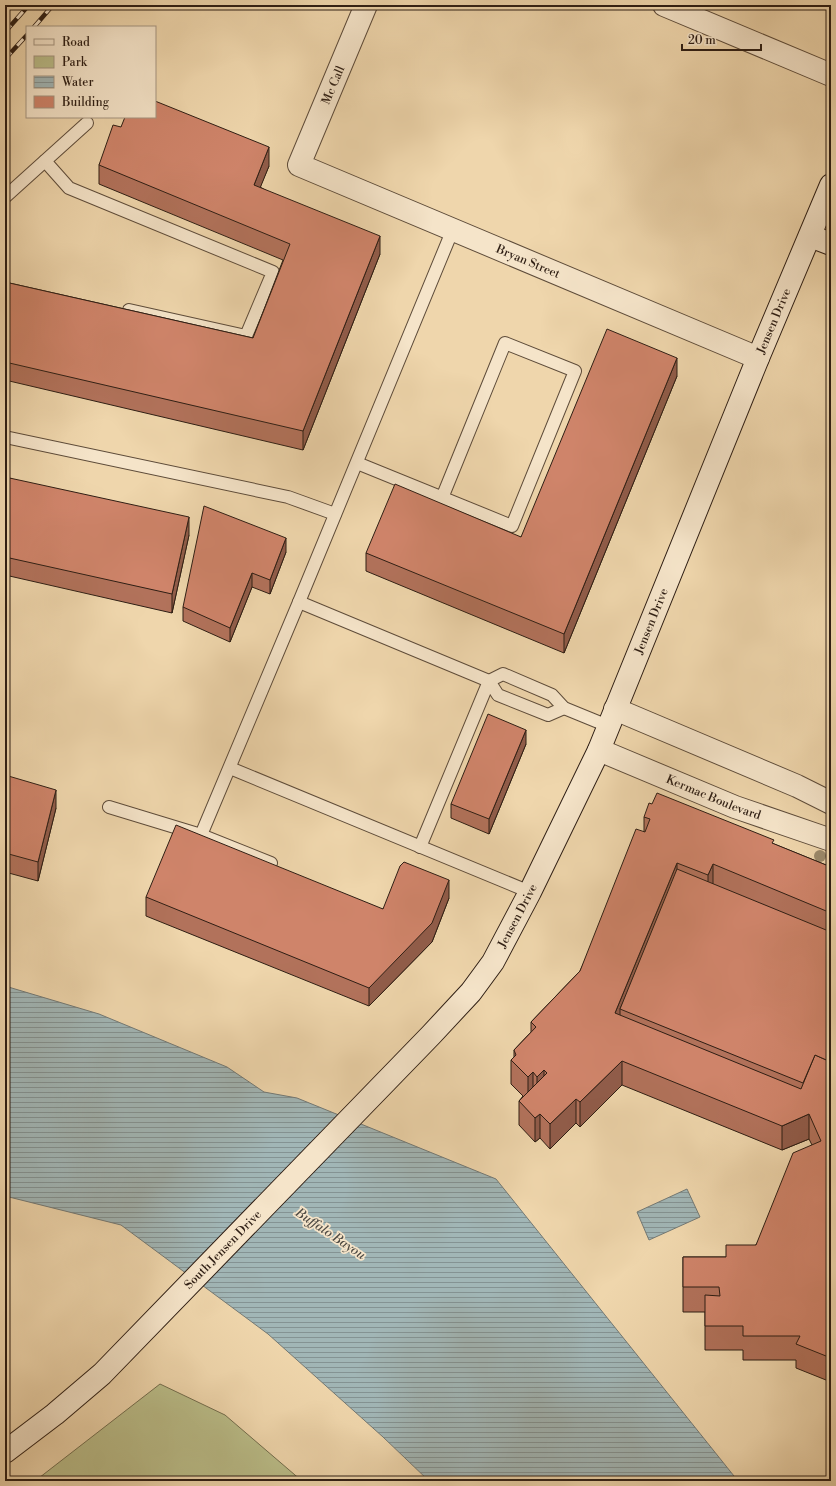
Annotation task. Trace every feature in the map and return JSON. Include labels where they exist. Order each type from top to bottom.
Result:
[{"type":"main road","name":"Mc Call","points":[[299,165],[366,5]]},
{"type":"main road","points":[[664,5],[831,75]]},
{"type":"main road","name":"Bryan Street","points":[[299,165],[758,358]]},
{"type":"main road","name":"Jensen Drive","points":[[431,1035],[471,992],[493,962],[530,892],[598,750],[758,358],[831,185]]},
{"type":"main road","points":[[810,236],[831,244]]},
{"type":"main road","points":[[612,718],[798,786],[831,803]]},
{"type":"main road","name":"Kermac Boulevard","points":[[598,750],[735,807],[831,840]]},
{"type":"main road","name":"South Jensen Drive","points":[[7,1451],[55,1414],[102,1374],[431,1035]]},
{"type":"lane","points":[[5,198],[87,123]]},
{"type":"lane","points":[[45,161],[69,188],[273,272],[246,336],[114,307]]},
{"type":"lane","points":[[201,834],[230,768],[453,229]]},
{"type":"lane","points":[[356,463],[442,498],[512,526],[575,371],[505,343],[442,498]]},
{"type":"lane","points":[[5,437],[288,497],[335,514]]},
{"type":"lane","points":[[299,602],[489,681],[498,695],[548,714],[564,708],[612,718]]},
{"type":"lane","points":[[420,847],[489,681],[503,674],[552,695],[564,708]]},
{"type":"lane","points":[[230,768],[530,892]]},
{"type":"lane","points":[[109,807],[201,834],[280,867]]},
{"type":"green space","points":[[160,1384],[225,1415],[302,1481],[35,1481]]},
{"type":"water","name":"Buffalo Bayou","points":[[5,986],[99,1014],[227,1067],[264,1092],[297,1098],[496,1179],[738,1481],[429,1481],[383,1437],[268,1334],[121,1225],[5,1196]]},
{"type":"water","points":[[687,1189],[700,1217],[649,1240],[637,1212]]},
{"type":"building","points":[[156,101],[269,147],[254,185],[380,236],[303,431],[5,362],[5,282],[253,338],[290,244],[99,165],[113,125],[121,127],[125,118],[156,118]]},
{"type":"building","points":[[607,329],[677,358],[564,634],[366,553],[395,484],[521,537]]},
{"type":"building","points":[[5,477],[189,517],[172,594],[5,557]]},
{"type":"building","points":[[204,506],[286,538],[270,580],[252,573],[230,628],[183,607]]},
{"type":"building","points":[[488,714],[526,730],[489,819],[451,804]]},
{"type":"building","points":[[5,775],[56,790],[38,862],[5,853]]},
{"type":"building","points":[[657,793],[774,840],[772,843],[831,867],[831,913],[713,864],[708,875],[677,863],[615,1013],[801,1089],[815,1055],[831,1062],[831,1358],[796,1344],[800,1336],[743,1336],[743,1326],[705,1326],[705,1295],[720,1296],[719,1287],[683,1287],[683,1257],[726,1257],[726,1245],[756,1245],[793,1153],[821,1141],[809,1114],[782,1126],[622,1061],[580,1102],[576,1099],[550,1124],[540,1114],[535,1118],[519,1101],[547,1073],[544,1070],[537,1077],[533,1072],[528,1077],[511,1060],[516,1055],[514,1050],[536,1027],[531,1022],[580,971],[636,829],[645,832],[650,819],[644,817],[649,803],[652,804]]},
{"type":"building","points":[[176,825],[383,909],[400,866],[404,862],[449,880],[432,923],[369,988],[146,897]]},
{"type":"building","points":[[677,869],[831,932],[831,1062],[815,1055],[803,1083],[620,1009]]},
{"type":"railway","points":[[5,32],[29,5]]},
{"type":"railway","points":[[35,26],[53,5]]},
{"type":"railway","points":[[5,59],[26,36]]}]
